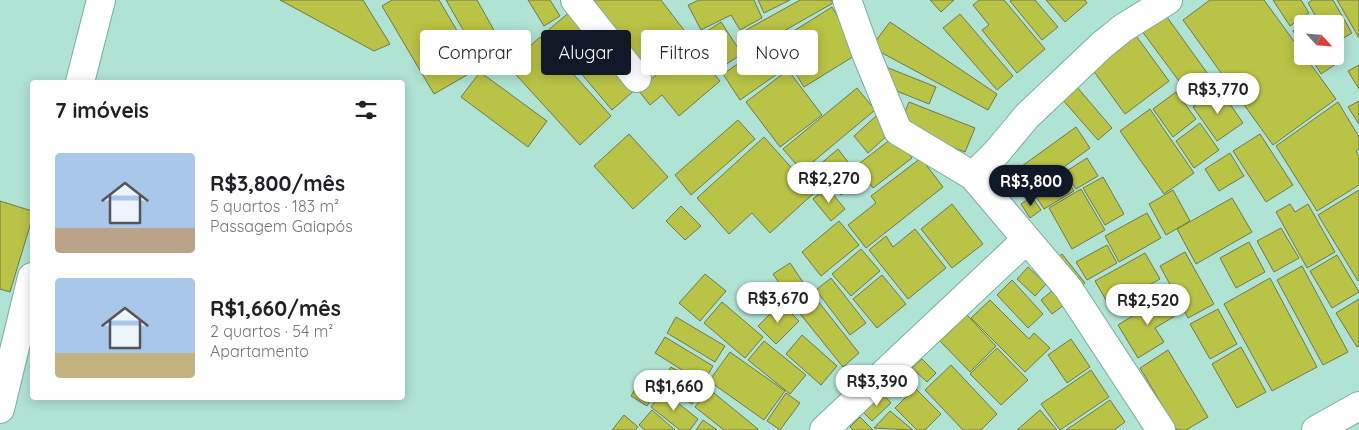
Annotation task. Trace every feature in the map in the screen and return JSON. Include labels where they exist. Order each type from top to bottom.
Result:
[{"type":"street","points":[[81,80],[101,0]]},
{"type":"street","points":[[575,0],[638,78]]},
{"type":"street","points":[[847,0],[866,53],[898,131],[973,176],[1068,288],[1162,430]]},
{"type":"street","points":[[973,176],[997,152],[1027,116],[1102,45],[1123,28],[1168,0]]},
{"type":"street","points":[[824,430],[1026,240]]},
{"type":"street","points":[[0,409],[30,285]]},
{"type":"street","points":[[1316,430],[1359,406]]},
{"type":"building","points":[[280,0],[363,0],[390,44],[374,51]]},
{"type":"building","points":[[392,0],[439,0],[457,30],[420,30],[420,70],[382,6]]},
{"type":"building","points":[[446,0],[477,0],[494,30],[463,30]]},
{"type":"building","points":[[528,0],[550,0],[560,16],[544,26]]},
{"type":"building","points":[[591,0],[661,0],[684,30],[641,30],[641,69],[638,71],[631,60],[631,30],[611,30]]},
{"type":"building","points":[[699,0],[754,0],[762,18],[740,30],[731,15],[701,30],[688,5]]},
{"type":"building","points":[[758,0],[790,0],[764,13]]},
{"type":"building","points":[[800,0],[831,0],[833,3],[786,30],[746,30]]},
{"type":"building","points":[[930,0],[954,0],[941,12]]},
{"type":"building","points":[[979,0],[1004,0],[1045,49],[1017,73],[982,30],[989,25],[973,5]]},
{"type":"building","points":[[1011,0],[1035,0],[1058,27],[1042,40]]},
{"type":"building","points":[[1046,0],[1085,0],[1087,3],[1065,22]]},
{"type":"building","points":[[1210,0],[1264,0],[1294,41],[1294,65],[1311,65],[1336,99],[1273,145],[1183,20]]},
{"type":"building","points":[[1273,0],[1301,0],[1309,13],[1306,15],[1294,15],[1294,23],[1290,26]]},
{"type":"building","points":[[1312,0],[1333,0],[1342,15],[1315,15],[1308,3]]},
{"type":"building","points":[[1337,0],[1359,0],[1359,38]]},
{"type":"building","points":[[832,7],[859,53],[804,87],[797,75],[818,75],[818,30],[795,30]]},
{"type":"building","points":[[572,10],[589,30],[548,30]]},
{"type":"building","points":[[1162,10],[1215,84],[1193,100],[1139,27]]},
{"type":"building","points":[[960,14],[1013,76],[997,90],[943,28]]},
{"type":"building","points":[[1344,19],[1352,33],[1344,38]]},
{"type":"building","points":[[721,22],[726,30],[709,30]]},
{"type":"building","points":[[890,22],[997,94],[988,110],[871,47]]},
{"type":"building","points":[[1131,29],[1169,81],[1125,114],[1087,62]]},
{"type":"building","points":[[727,31],[737,46],[737,57],[727,64]]},
{"type":"building","points":[[541,38],[541,75],[574,75],[611,116],[580,145],[516,75],[531,75],[531,45]]},
{"type":"building","points":[[737,64],[737,75],[776,75],[740,100],[724,75],[727,75],[727,71]]},
{"type":"building","points":[[1316,65],[1334,65],[1321,74]]},
{"type":"building","points":[[1359,65],[1359,89],[1348,71]]},
{"type":"building","points":[[886,67],[936,87],[929,104],[879,84]]},
{"type":"building","points":[[423,75],[467,75],[434,94]]},
{"type":"building","points":[[478,75],[484,75],[547,121],[528,147],[461,97]]},
{"type":"building","points":[[582,75],[626,75],[637,88],[612,110]]},
{"type":"building","points":[[656,75],[715,75],[720,81],[679,116],[662,95],[650,105],[638,90]]},
{"type":"building","points":[[781,75],[792,75],[822,115],[780,147],[746,102]]},
{"type":"building","points":[[1076,86],[1112,128],[1098,140],[1061,98]]},
{"type":"building","points":[[857,88],[875,110],[802,171],[783,149]]},
{"type":"building","points":[[1219,88],[1243,123],[1217,141],[1193,107]]},
{"type":"building","points":[[1176,92],[1196,119],[1173,137],[1153,109]]},
{"type":"building","points":[[1359,101],[1359,124],[1348,107]]},
{"type":"building","points":[[909,102],[975,128],[965,152],[899,127]]},
{"type":"building","points":[[1338,102],[1359,137],[1359,149],[1356,151],[1359,156],[1359,185],[1317,211],[1276,146]]},
{"type":"building","points":[[1150,109],[1194,173],[1164,194],[1120,131]]},
{"type":"building","points":[[876,116],[890,133],[868,153],[854,136]]},
{"type":"building","points":[[738,120],[755,139],[691,195],[675,175]]},
{"type":"building","points":[[1200,123],[1219,150],[1194,168],[1176,141]]},
{"type":"building","points":[[1076,127],[1090,148],[1036,187],[1022,166]]},
{"type":"building","points":[[629,134],[668,177],[633,209],[594,166]]},
{"type":"building","points":[[1260,134],[1293,185],[1266,202],[1233,151]]},
{"type":"building","points":[[895,136],[912,158],[873,188],[856,166]]},
{"type":"building","points":[[764,137],[814,193],[770,233],[752,213],[729,234],[697,198]]},
{"type":"building","points":[[838,149],[861,179],[841,195],[818,166]]},
{"type":"building","points":[[1230,153],[1244,176],[1219,191],[1205,169]]},
{"type":"building","points":[[921,158],[943,187],[866,248],[848,225],[876,203],[871,196]]},
{"type":"building","points":[[1087,158],[1098,176],[1076,189],[1065,172]]},
{"type":"building","points":[[1063,173],[1074,191],[1044,209],[1033,192]]},
{"type":"building","points":[[1103,177],[1124,214],[1105,225],[1083,188]]},
{"type":"building","points":[[827,187],[845,209],[831,221],[813,199]]},
{"type":"building","points":[[1081,189],[1105,230],[1072,249],[1049,208]]},
{"type":"building","points":[[1173,190],[1190,221],[1166,235],[1149,204]]},
{"type":"building","points":[[1359,190],[1359,280],[1358,281],[1318,215]]},
{"type":"building","points":[[1032,197],[1041,210],[1030,218],[1021,204]]},
{"type":"building","points":[[1232,198],[1252,232],[1196,264],[1177,229]]},
{"type":"building","points":[[0,201],[30,210],[30,226],[10,292],[0,289]]},
{"type":"building","points":[[952,204],[983,244],[952,268],[921,229]]},
{"type":"building","points":[[1290,204],[1295,212],[1308,204],[1335,252],[1307,268],[1276,212]]},
{"type":"building","points":[[681,206],[701,226],[685,240],[666,221]]},
{"type":"building","points":[[1147,213],[1161,238],[1119,262],[1105,236]]},
{"type":"building","points":[[839,221],[859,245],[821,276],[802,252]]},
{"type":"building","points":[[1281,228],[1299,258],[1274,272],[1257,241]]},
{"type":"building","points":[[915,229],[946,268],[908,299],[869,250],[886,236],[893,247]]},
{"type":"building","points":[[1249,242],[1265,272],[1236,288],[1220,258]]},
{"type":"building","points":[[1107,245],[1117,263],[1087,280],[1076,262]]},
{"type":"building","points":[[861,249],[880,271],[851,296],[832,274]]},
{"type":"building","points":[[1185,252],[1214,304],[1188,318],[1160,266]]},
{"type":"building","points":[[1145,253],[1160,279],[1110,307],[1095,281]]},
{"type":"building","points":[[1062,254],[1085,283],[1076,290],[1053,260]]},
{"type":"building","points":[[1337,255],[1359,292],[1332,308],[1310,271]]},
{"type":"building","points":[[790,263],[807,288],[790,299],[773,274]]},
{"type":"building","points":[[1302,266],[1348,352],[1323,365],[1277,280]]},
{"type":"building","points":[[1028,267],[1046,284],[1035,296],[1017,279]]},
{"type":"building","points":[[705,274],[726,291],[700,321],[679,303]]},
{"type":"building","points":[[882,275],[906,304],[877,328],[853,299]]},
{"type":"building","points":[[831,278],[866,323],[850,335],[816,290]]},
{"type":"building","points":[[1270,278],[1317,367],[1272,391],[1224,304]]},
{"type":"building","points":[[1012,280],[1043,314],[1028,328],[997,295]]},
{"type":"building","points":[[1053,290],[1064,305],[1052,314],[1041,300]]},
{"type":"building","points":[[810,291],[859,353],[843,367],[793,305]]},
{"type":"building","points":[[1168,294],[1180,313],[1155,328],[1164,342],[1138,358],[1118,325]]},
{"type":"building","points":[[1359,299],[1359,346],[1357,347],[1336,313]]},
{"type":"building","points":[[990,300],[1029,339],[1034,333],[1050,348],[1025,372],[971,318]]},
{"type":"building","points":[[722,302],[763,337],[745,358],[704,323]]},
{"type":"building","points":[[781,303],[799,321],[776,344],[758,326]]},
{"type":"building","points":[[1218,309],[1237,344],[1210,359],[1190,324]]},
{"type":"building","points":[[967,315],[996,346],[970,372],[940,341]]},
{"type":"building","points":[[676,317],[725,346],[715,362],[667,333]]},
{"type":"building","points":[[802,335],[837,366],[821,385],[786,354]]},
{"type":"building","points":[[665,337],[713,366],[703,383],[655,353]]},
{"type":"building","points":[[1071,339],[1090,367],[1067,383],[1048,355]]},
{"type":"building","points":[[764,341],[806,375],[790,394],[748,360]]},
{"type":"building","points":[[1241,347],[1266,392],[1237,408],[1212,364]]},
{"type":"building","points":[[997,348],[1028,380],[1001,405],[970,374]]},
{"type":"building","points":[[1168,350],[1208,417],[1186,430],[1177,430],[1140,368]]},
{"type":"building","points":[[730,352],[785,391],[764,420],[709,381]]},
{"type":"building","points":[[922,359],[936,373],[927,382],[912,368]]},
{"type":"building","points":[[951,365],[997,414],[981,430],[963,430],[925,390]]},
{"type":"building","points":[[671,367],[703,386],[692,404],[659,384]]},
{"type":"building","points":[[1091,370],[1109,397],[1060,430],[1041,404]]},
{"type":"building","points":[[643,376],[660,386],[647,406],[631,396]]},
{"type":"building","points":[[915,388],[941,414],[925,430],[917,430],[895,408]]},
{"type":"building","points":[[709,389],[758,429],[724,430],[695,407]]},
{"type":"building","points":[[663,391],[698,419],[690,430],[680,430],[651,407]]},
{"type":"building","points":[[786,393],[800,403],[780,430],[767,421]]},
{"type":"building","points":[[882,393],[891,403],[872,421],[863,412]]},
{"type":"building","points":[[1110,400],[1125,422],[1114,430],[1066,430]]},
{"type":"building","points":[[652,410],[675,430],[645,430],[639,425]]},
{"type":"building","points":[[1040,410],[1057,430],[1017,430]]},
{"type":"building","points":[[890,411],[913,430],[874,428]]},
{"type":"building","points":[[624,415],[638,427],[635,430],[612,430]]},
{"type":"building","points":[[860,417],[873,430],[853,430],[850,427]]},
{"type":"building","points":[[703,420],[717,430],[696,430]]}]
